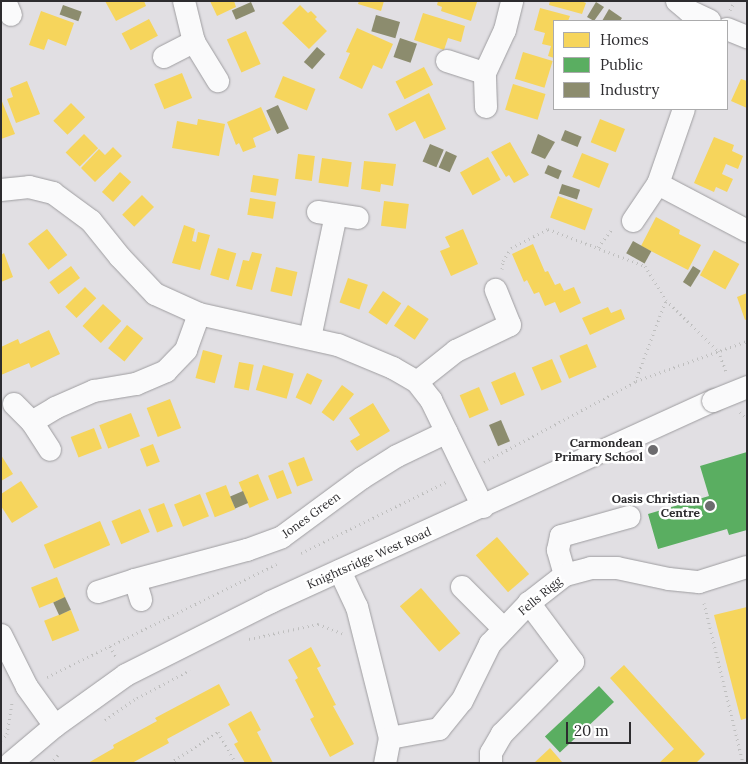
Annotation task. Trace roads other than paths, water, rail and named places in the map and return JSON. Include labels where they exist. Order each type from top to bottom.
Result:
[{"type":"street","points":[[184,1],[194,42],[218,81]]},
{"type":"street","points":[[486,107],[485,72],[505,30],[512,1]]},
{"type":"street","points":[[677,1],[689,11],[708,20]]},
{"type":"street","points":[[728,29],[747,37]]},
{"type":"street","points":[[164,57],[194,42]]},
{"type":"street","points":[[447,61],[485,72]]},
{"type":"street","points":[[632,221],[658,184],[684,110]]},
{"type":"street","points":[[658,184],[747,231]]},
{"type":"street","points":[[1,190],[29,187],[53,193],[91,221],[120,257],[155,294],[199,314],[338,345],[393,368],[417,382],[432,400],[483,508]]},
{"type":"street","points":[[310,338],[327,214],[358,218]]},
{"type":"street","points":[[417,382],[456,352],[513,333],[496,290]]},
{"type":"street","points":[[32,422],[55,408],[94,391],[136,384],[166,370],[186,350],[199,314]]},
{"type":"street","name":"Knightsridge West Road","points":[[11,763],[56,726],[126,675],[271,602],[483,508],[713,401],[737,388]]},
{"type":"street","points":[[14,404],[32,422],[50,450]]},
{"type":"street","name":"Jones Green","points":[[98,592],[138,590],[282,537],[362,478],[397,456],[447,432]]},
{"type":"street","points":[[565,575],[558,550],[561,536],[629,517]]},
{"type":"street","name":"Fells Rigg","points":[[390,738],[439,729],[462,701],[490,644],[529,603],[565,575],[591,568],[617,568],[669,579],[699,582],[747,568]]},
{"type":"street","points":[[340,571],[357,607],[390,738],[385,763]]},
{"type":"street","points":[[462,587],[504,629]]},
{"type":"street","points":[[491,763],[491,753],[502,734],[573,662],[529,603]]},
{"type":"street","points":[[1,635],[27,687],[56,726]]},
{"type":"place","name":"Carmondean Primary School","points":[[653,450]]},
{"type":"place","name":"Oasis Christian Centre","points":[[710,506]]}]
